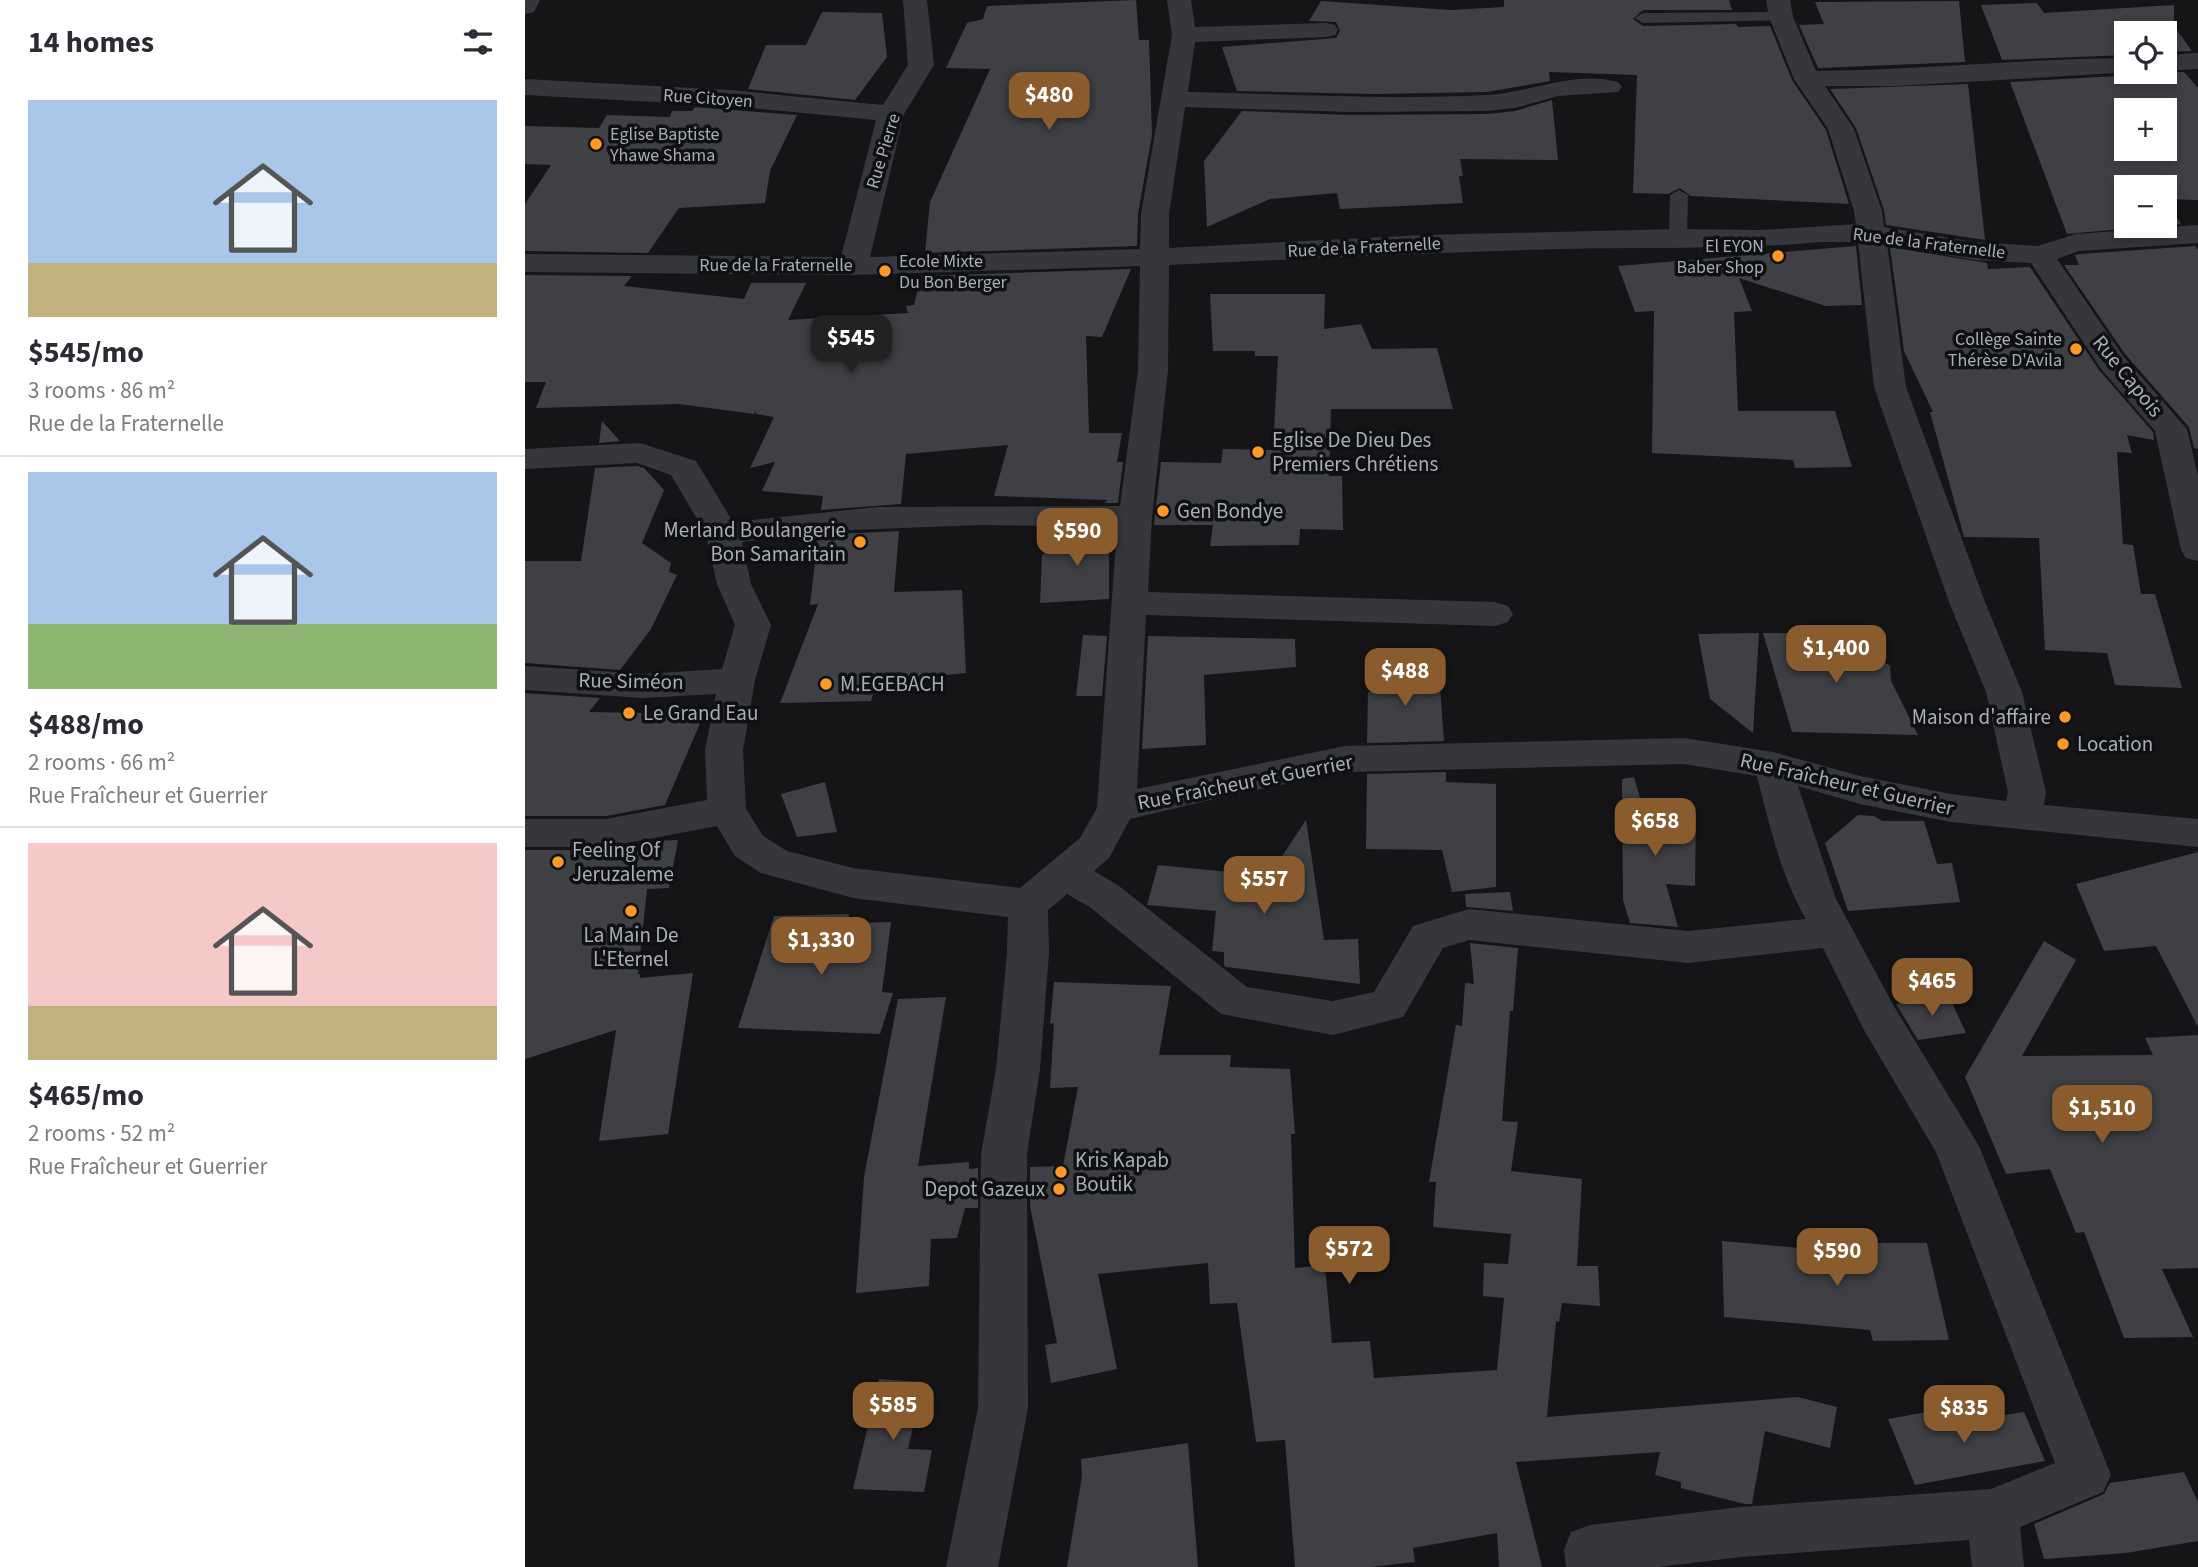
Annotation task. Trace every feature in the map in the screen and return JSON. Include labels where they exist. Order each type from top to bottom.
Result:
[{"type":"street","points":[[525,7],[529,0]]},
{"type":"street","name":"Rue Pierre","points":[[853,266],[891,114],[921,65],[915,0]]},
{"type":"street","points":[[1116,808],[1135,517],[1153,370],[1155,214],[1184,35],[1179,0]]},
{"type":"street","points":[[1780,9],[1807,79],[1841,129],[1868,211],[1890,387],[1967,602],[2004,692],[2027,792],[2023,817]]},
{"type":"street","points":[[1184,35],[1233,31],[1326,30]]},
{"type":"street","points":[[2177,62],[2198,61]]},
{"type":"street","points":[[1807,79],[1896,78],[2114,65]]},
{"type":"street","name":"Rue Citoyen","points":[[525,87],[730,98],[891,114]]},
{"type":"street","points":[[1175,99],[1349,104],[1488,103],[1515,100],[1557,88],[1609,87]]},
{"type":"street","name":"Rue de la Fraternelle","points":[[525,263],[853,266],[1154,257],[1439,243],[1760,239],[1822,233],[1870,233],[1974,251],[2040,255],[2076,243],[2198,234]]},
{"type":"street","name":"Rue Capois","points":[[2040,255],[2112,362],[2171,429],[2198,550]]},
{"type":"street","points":[[525,459],[640,453],[684,468],[723,534],[734,584],[753,625],[737,680],[725,750],[727,810],[749,846],[775,863],[853,883],[1028,904],[1028,953],[1018,1069],[1004,1154],[1003,1408],[972,1567]]},
{"type":"street","points":[[723,534],[783,523],[962,515],[1135,517]]},
{"type":"street","points":[[1129,603],[1495,614]]},
{"type":"street","name":"Rue Siméon","points":[[525,678],[643,686],[737,680]]},
{"type":"street","name":"Rue Fraîcheur et Guerrier","points":[[1028,904],[1095,848],[1116,808],[1231,781],[1345,759],[1684,751],[1773,765],[1860,790],[1951,808],[2198,833]]},
{"type":"street","points":[[1593,1567],[1590,1550],[1741,1532],[1992,1514],[2085,1475],[1956,1146],[1879,1018],[1835,931],[1817,902],[1789,823],[1773,765]]},
{"type":"street","points":[[525,833],[606,833],[727,810]]},
{"type":"street","points":[[1064,873],[1105,897],[1236,1002],[1332,1018],[1388,1005],[1428,937],[1469,924],[1688,947],[1835,931]]},
{"type":"street","points":[[1992,1514],[1998,1567]]},
{"type":"lane","points":[[1643,18],[1780,9]]},
{"type":"lane","points":[[1678,238],[1679,195]]},
{"type":"building","points":[[1136,0],[1139,40],[1149,40],[1152,135],[1138,214],[1137,246],[925,253],[930,202],[990,69],[946,68],[967,23],[983,19],[987,6]]},
{"type":"building","points":[[1504,0],[1729,0],[1732,10],[1643,10],[1633,19],[1643,26],[1770,26],[1792,80],[1826,130],[1849,204],[1691,196],[1680,188],[1668,194],[1633,193],[1637,75],[1549,72],[1550,81],[1487,92],[1375,94],[1237,91],[1222,47],[1336,38],[1340,31],[1336,22],[1309,21],[1321,1],[1451,10],[1504,7]]},
{"type":"building","points":[[1959,1],[1965,62],[1818,68],[1799,25],[1824,24],[1815,2]]},
{"type":"building","points":[[2037,3],[2044,13],[2174,5],[2174,21],[2114,21],[2114,55],[2002,60],[1981,5]]},
{"type":"building","points":[[822,12],[882,13],[887,57],[855,100],[748,89],[766,45],[806,45]]},
{"type":"building","points":[[2177,30],[2192,51],[2177,52]]},
{"type":"building","points":[[2177,72],[2184,72],[2198,88],[2198,200],[2177,199],[2177,175],[2114,175],[2114,230],[2067,234],[2010,82],[2114,76],[2114,84],[2177,84]]},
{"type":"building","points":[[1968,84],[1985,240],[1886,225],[1884,210],[1856,128],[1830,89]]},
{"type":"building","points":[[1552,100],[1558,160],[1460,159],[1463,176],[1459,176],[1463,203],[1340,209],[1337,193],[1270,199],[1207,227],[1204,161],[1242,111],[1349,115],[1488,114],[1515,111]]},
{"type":"building","points":[[695,107],[797,115],[770,171],[765,203],[679,208],[648,253],[525,251],[525,204],[551,165],[525,164],[525,126],[599,128],[607,115],[670,117],[672,111],[692,111]]},
{"type":"building","points":[[1856,246],[1862,305],[1826,306],[1739,278],[1752,311],[1734,312],[1738,411],[1835,411],[1852,467],[1795,468],[1793,460],[1652,453],[1654,311],[1635,312],[1618,266]]},
{"type":"building","points":[[2195,246],[2198,250],[2198,449],[2194,448],[2189,427],[2125,354],[2064,265],[2079,265],[2075,255],[2080,254]]},
{"type":"building","points":[[1890,247],[1987,263],[1988,269],[2030,267],[2099,370],[2153,432],[2154,440],[2127,435],[2132,453],[2117,452],[2123,544],[2133,545],[2141,594],[2155,594],[2182,688],[2115,685],[2107,653],[2045,650],[2039,538],[1964,537],[1930,412],[1933,412],[1904,351]]},
{"type":"building","points":[[1131,269],[1102,337],[1086,336],[1089,433],[1122,433],[1117,462],[1123,462],[1118,503],[1104,503],[1108,500],[994,496],[1008,445],[906,454],[901,504],[821,510],[823,496],[762,491],[775,462],[750,468],[774,417],[756,414],[756,411],[754,414],[679,404],[536,408],[546,382],[525,382],[525,275],[632,276],[624,286],[744,299],[751,283],[806,283],[788,320],[908,313],[906,306],[914,305],[921,276]]},
{"type":"building","points":[[1210,294],[1325,294],[1324,329],[1361,324],[1372,349],[1437,348],[1453,409],[1331,409],[1329,476],[1342,476],[1343,530],[1300,529],[1299,545],[1210,546],[1213,525],[1154,525],[1161,462],[1221,463],[1223,449],[1273,450],[1278,356],[1255,356],[1255,351],[1213,351]]},
{"type":"building","points":[[602,421],[620,441],[599,443]]},
{"type":"building","points":[[595,468],[644,468],[664,490],[642,543],[671,563],[669,572],[677,575],[651,629],[620,670],[525,663],[525,561],[581,561]]},
{"type":"building","points":[[1073,529],[1109,529],[1109,599],[1040,603],[1042,555]]},
{"type":"building","points":[[899,531],[894,592],[962,590],[966,673],[877,682],[871,701],[780,703],[818,604],[810,605],[818,535]]},
{"type":"building","points":[[1759,633],[1753,733],[1710,699],[1698,634]]},
{"type":"building","points":[[1763,633],[1863,633],[1864,647],[1890,666],[1891,681],[1918,735],[1792,732]]},
{"type":"building","points":[[1083,635],[1107,636],[1102,696],[1076,696]]},
{"type":"building","points":[[1148,636],[1295,639],[1296,667],[1204,675],[1206,745],[1142,749]]},
{"type":"building","points":[[1380,668],[1439,672],[1444,741],[1367,743],[1368,692],[1376,692]]},
{"type":"building","points":[[525,693],[600,698],[589,712],[704,714],[665,805],[606,816],[525,816]]},
{"type":"building","points":[[1446,772],[1446,782],[1496,784],[1496,887],[1452,892],[1442,850],[1366,849],[1367,774]]},
{"type":"building","points":[[1634,777],[1644,811],[1696,813],[1695,886],[1666,884],[1678,927],[1630,923],[1623,900],[1622,779]]},
{"type":"building","points":[[825,782],[837,832],[797,837],[781,794]]},
{"type":"building","points":[[1858,815],[1874,816],[1882,821],[1924,821],[1937,864],[1952,863],[1960,902],[1848,911],[1825,843]]},
{"type":"building","points":[[1306,820],[1324,940],[1358,939],[1360,984],[1226,967],[1224,952],[1212,951],[1216,911],[1147,905],[1158,865],[1269,876]]},
{"type":"building","points":[[678,840],[669,888],[647,889],[638,974],[640,978],[693,973],[668,1134],[599,1141],[616,1030],[525,1059],[525,850],[606,850],[650,841]]},
{"type":"building","points":[[2198,852],[2198,1027],[2156,946],[2104,951],[2076,884]]},
{"type":"building","points":[[1510,892],[1513,911],[1466,907],[1465,894]]},
{"type":"building","points":[[849,914],[848,923],[891,922],[882,992],[893,993],[880,1034],[738,1028],[774,916]]},
{"type":"building","points":[[2044,941],[2076,960],[2022,1056],[2153,1055],[2145,1038],[2198,1035],[2198,1268],[2162,1269],[2193,1337],[2124,1338],[2084,1232],[2076,1233],[2050,1169],[2006,1174],[1965,1077]]},
{"type":"building","points":[[1470,943],[1518,948],[1513,1011],[1510,1011],[1502,1121],[1518,1122],[1511,1171],[1582,1179],[1577,1266],[1598,1266],[1600,1306],[1562,1303],[1559,1322],[1556,1321],[1547,1417],[1798,1397],[1837,1407],[1830,1448],[1765,1431],[1752,1504],[1681,1488],[1681,1482],[1655,1475],[1660,1452],[1516,1462],[1542,1567],[1499,1567],[1497,1533],[1413,1548],[1415,1562],[1370,1567],[1295,1567],[1285,1440],[1256,1442],[1237,1303],[1210,1304],[1208,1263],[1098,1274],[1117,1369],[1051,1383],[1045,1345],[1057,1343],[1030,1206],[1030,1167],[1063,1166],[1078,1087],[1050,1088],[1054,1023],[1050,1024],[1054,982],[1171,986],[1159,1055],[1231,1055],[1230,1067],[1290,1069],[1295,1134],[1291,1134],[1295,1268],[1325,1265],[1332,1343],[1370,1341],[1374,1378],[1497,1370],[1504,1298],[1483,1296],[1484,1263],[1508,1264],[1511,1234],[1433,1227],[1436,1182],[1429,1182],[1456,1025],[1462,1026],[1465,983],[1474,984]]},
{"type":"building","points":[[1949,996],[1966,1033],[1918,1040],[1896,1004]]},
{"type":"building","points":[[946,997],[918,1166],[969,1162],[969,1169],[978,1168],[978,1208],[965,1208],[957,1238],[931,1239],[929,1286],[856,1293],[864,1177],[898,999]]},
{"type":"building","points":[[1722,1241],[1855,1253],[1853,1243],[1927,1243],[1949,1340],[1873,1341],[1870,1330],[1724,1317]]},
{"type":"building","points":[[879,1379],[923,1382],[908,1449],[932,1450],[924,1492],[853,1489]]},
{"type":"building","points":[[1938,1410],[1944,1424],[2024,1412],[2045,1461],[1915,1485],[1888,1419]]},
{"type":"building","points":[[1188,1443],[1198,1567],[1067,1567],[1082,1476],[1081,1459]]},
{"type":"building","points":[[2184,1472],[2198,1502],[2198,1541],[2126,1553],[2044,1559],[2034,1524],[2104,1494],[2110,1483]]},
{"type":"place","name":"Eglise Baptiste Yhawe Shama","points":[[596,144]]},
{"type":"place","name":"El EYON Baber Shop","points":[[1778,256]]},
{"type":"place","name":"Ecole Mixte Du Bon Berger","points":[[885,271]]},
{"type":"place","name":"Collège Sainte Thérèse D'Avila","points":[[2076,349]]},
{"type":"place","name":"Eglise De Dieu Des Premiers Chrétiens","points":[[1258,452]]},
{"type":"place","name":"Gen Bondye","points":[[1163,511]]},
{"type":"place","name":"Merland Boulangerie Bon Samaritain","points":[[860,542]]},
{"type":"place","name":"M.EGEBACH","points":[[826,684]]},
{"type":"place","name":"Le Grand Eau","points":[[629,713]]},
{"type":"place","name":"Maison d'affaire","points":[[2065,717]]},
{"type":"place","name":"Location","points":[[2063,744]]},
{"type":"place","name":"Feeling Of Jeruzaleme","points":[[558,862]]},
{"type":"place","name":"La Main De L'Eternel","points":[[631,911]]},
{"type":"place","name":"Kris Kapab Boutik","points":[[1061,1172]]},
{"type":"place","name":"Depot Gazeux","points":[[1059,1189]]}]
